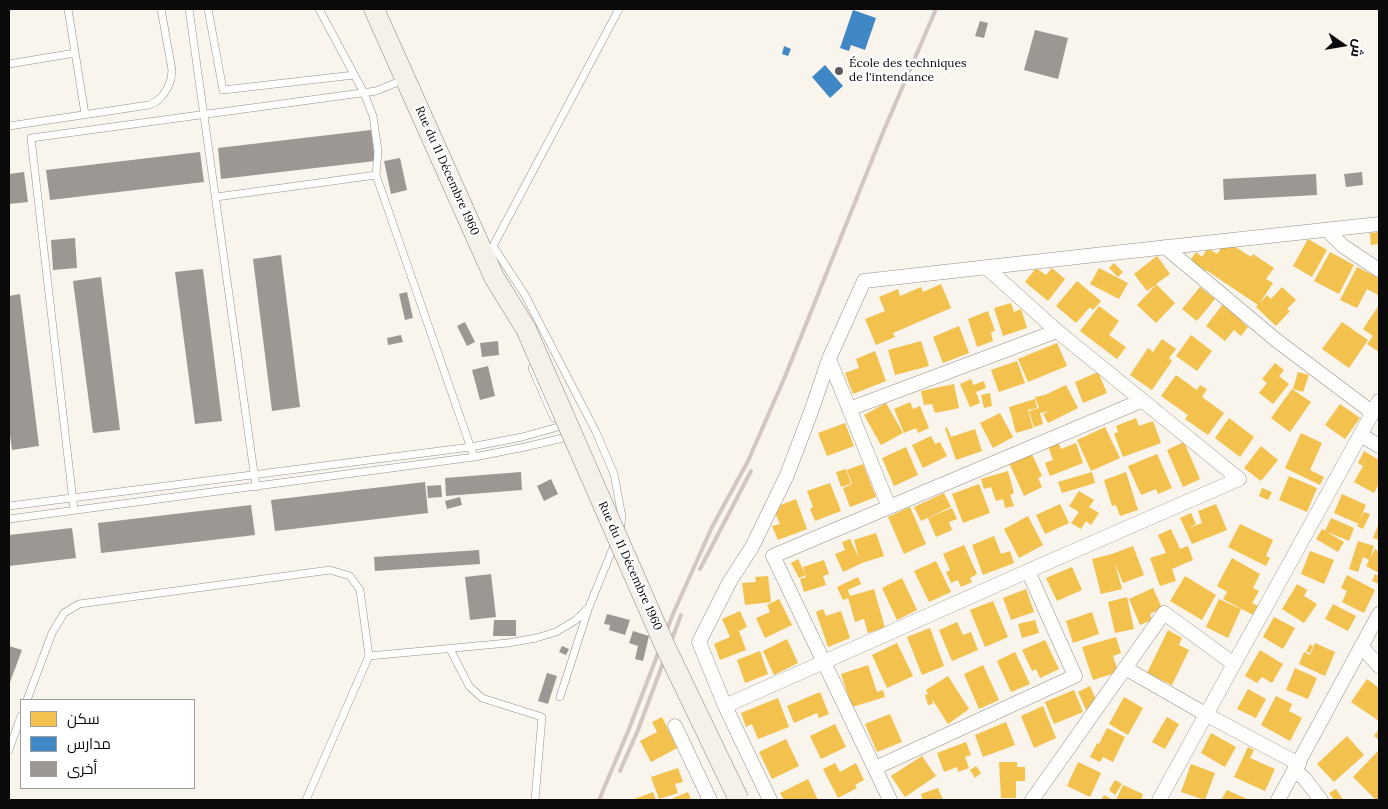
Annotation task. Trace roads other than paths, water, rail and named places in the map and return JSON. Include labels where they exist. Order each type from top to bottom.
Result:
[{"type":"main road","name":"Rue du 11 Décembre 1960","points":[[374,9],[494,277],[526,329]]},
{"type":"main road","name":"Rue du 11 Décembre 1960","points":[[384,9],[505,271],[526,329],[665,646],[739,800]]},
{"type":"street","points":[[770,800],[725,706],[699,642],[730,581],[752,548],[787,475],[829,359],[864,281],[1379,224]]},
{"type":"street","points":[[1326,230],[1343,246],[1379,270]]},
{"type":"street","points":[[1159,800],[1376,407],[1276,340],[1165,247]]},
{"type":"street","points":[[725,706],[1238,479],[1057,331],[986,267]]},
{"type":"street","points":[[850,410],[1057,331]]},
{"type":"street","points":[[829,359],[889,506]]},
{"type":"street","points":[[890,800],[773,556],[1141,401]]},
{"type":"street","points":[[1361,435],[1379,446]]},
{"type":"street","points":[[875,768],[1075,676],[1028,571]]},
{"type":"street","points":[[1032,800],[1164,613],[1234,664]]},
{"type":"street","points":[[1278,800],[1379,614]]},
{"type":"street","points":[[1361,646],[1379,666]]},
{"type":"street","points":[[1125,668],[1297,767],[1321,800]]},
{"type":"street","points":[[675,726],[710,800]]},
{"type":"lane","points":[[68,9],[85,114]]},
{"type":"lane","points":[[9,126],[149,105],[157,101],[168,87],[172,70],[161,9]]},
{"type":"lane","points":[[189,9],[256,487]]},
{"type":"lane","points":[[208,9],[223,90],[354,75]]},
{"type":"lane","points":[[319,9],[364,93],[374,116],[378,151],[376,175],[474,457]]},
{"type":"lane","points":[[560,697],[610,541],[619,534],[622,517],[614,474],[596,432],[525,295],[493,246],[619,9]]},
{"type":"lane","points":[[9,64],[75,53]]},
{"type":"lane","points":[[9,57],[19,62]]},
{"type":"lane","points":[[74,510],[31,138],[364,93],[376,91],[406,78]]},
{"type":"lane","points":[[216,197],[376,175]]},
{"type":"lane","points":[[494,277],[510,316]]},
{"type":"lane","points":[[529,361],[567,446]]},
{"type":"lane","points":[[9,506],[471,447],[522,437],[558,427]]},
{"type":"lane","points":[[9,519],[474,457],[564,438]]},
{"type":"lane","points":[[593,502],[610,541]]},
{"type":"lane","points":[[27,699],[52,633],[64,613],[79,604],[330,570],[350,576],[360,590],[369,656],[306,800]]},
{"type":"lane","points":[[369,656],[508,643],[536,638],[556,632],[576,620],[589,607]]},
{"type":"lane","points":[[450,649],[469,686],[482,698],[542,717],[535,800]]},
{"type":"lane","points":[[9,750],[20,719]]},
{"type":"railway","points":[[599,800],[629,729],[673,614],[712,527],[748,461],[784,379],[884,130],[936,9]]},
{"type":"railway","points":[[700,569],[751,471]]},
{"type":"railway","points":[[620,771],[638,730],[681,615]]},
{"type":"place","name":"École des techniques de l'intendance","points":[[839,71]]}]
